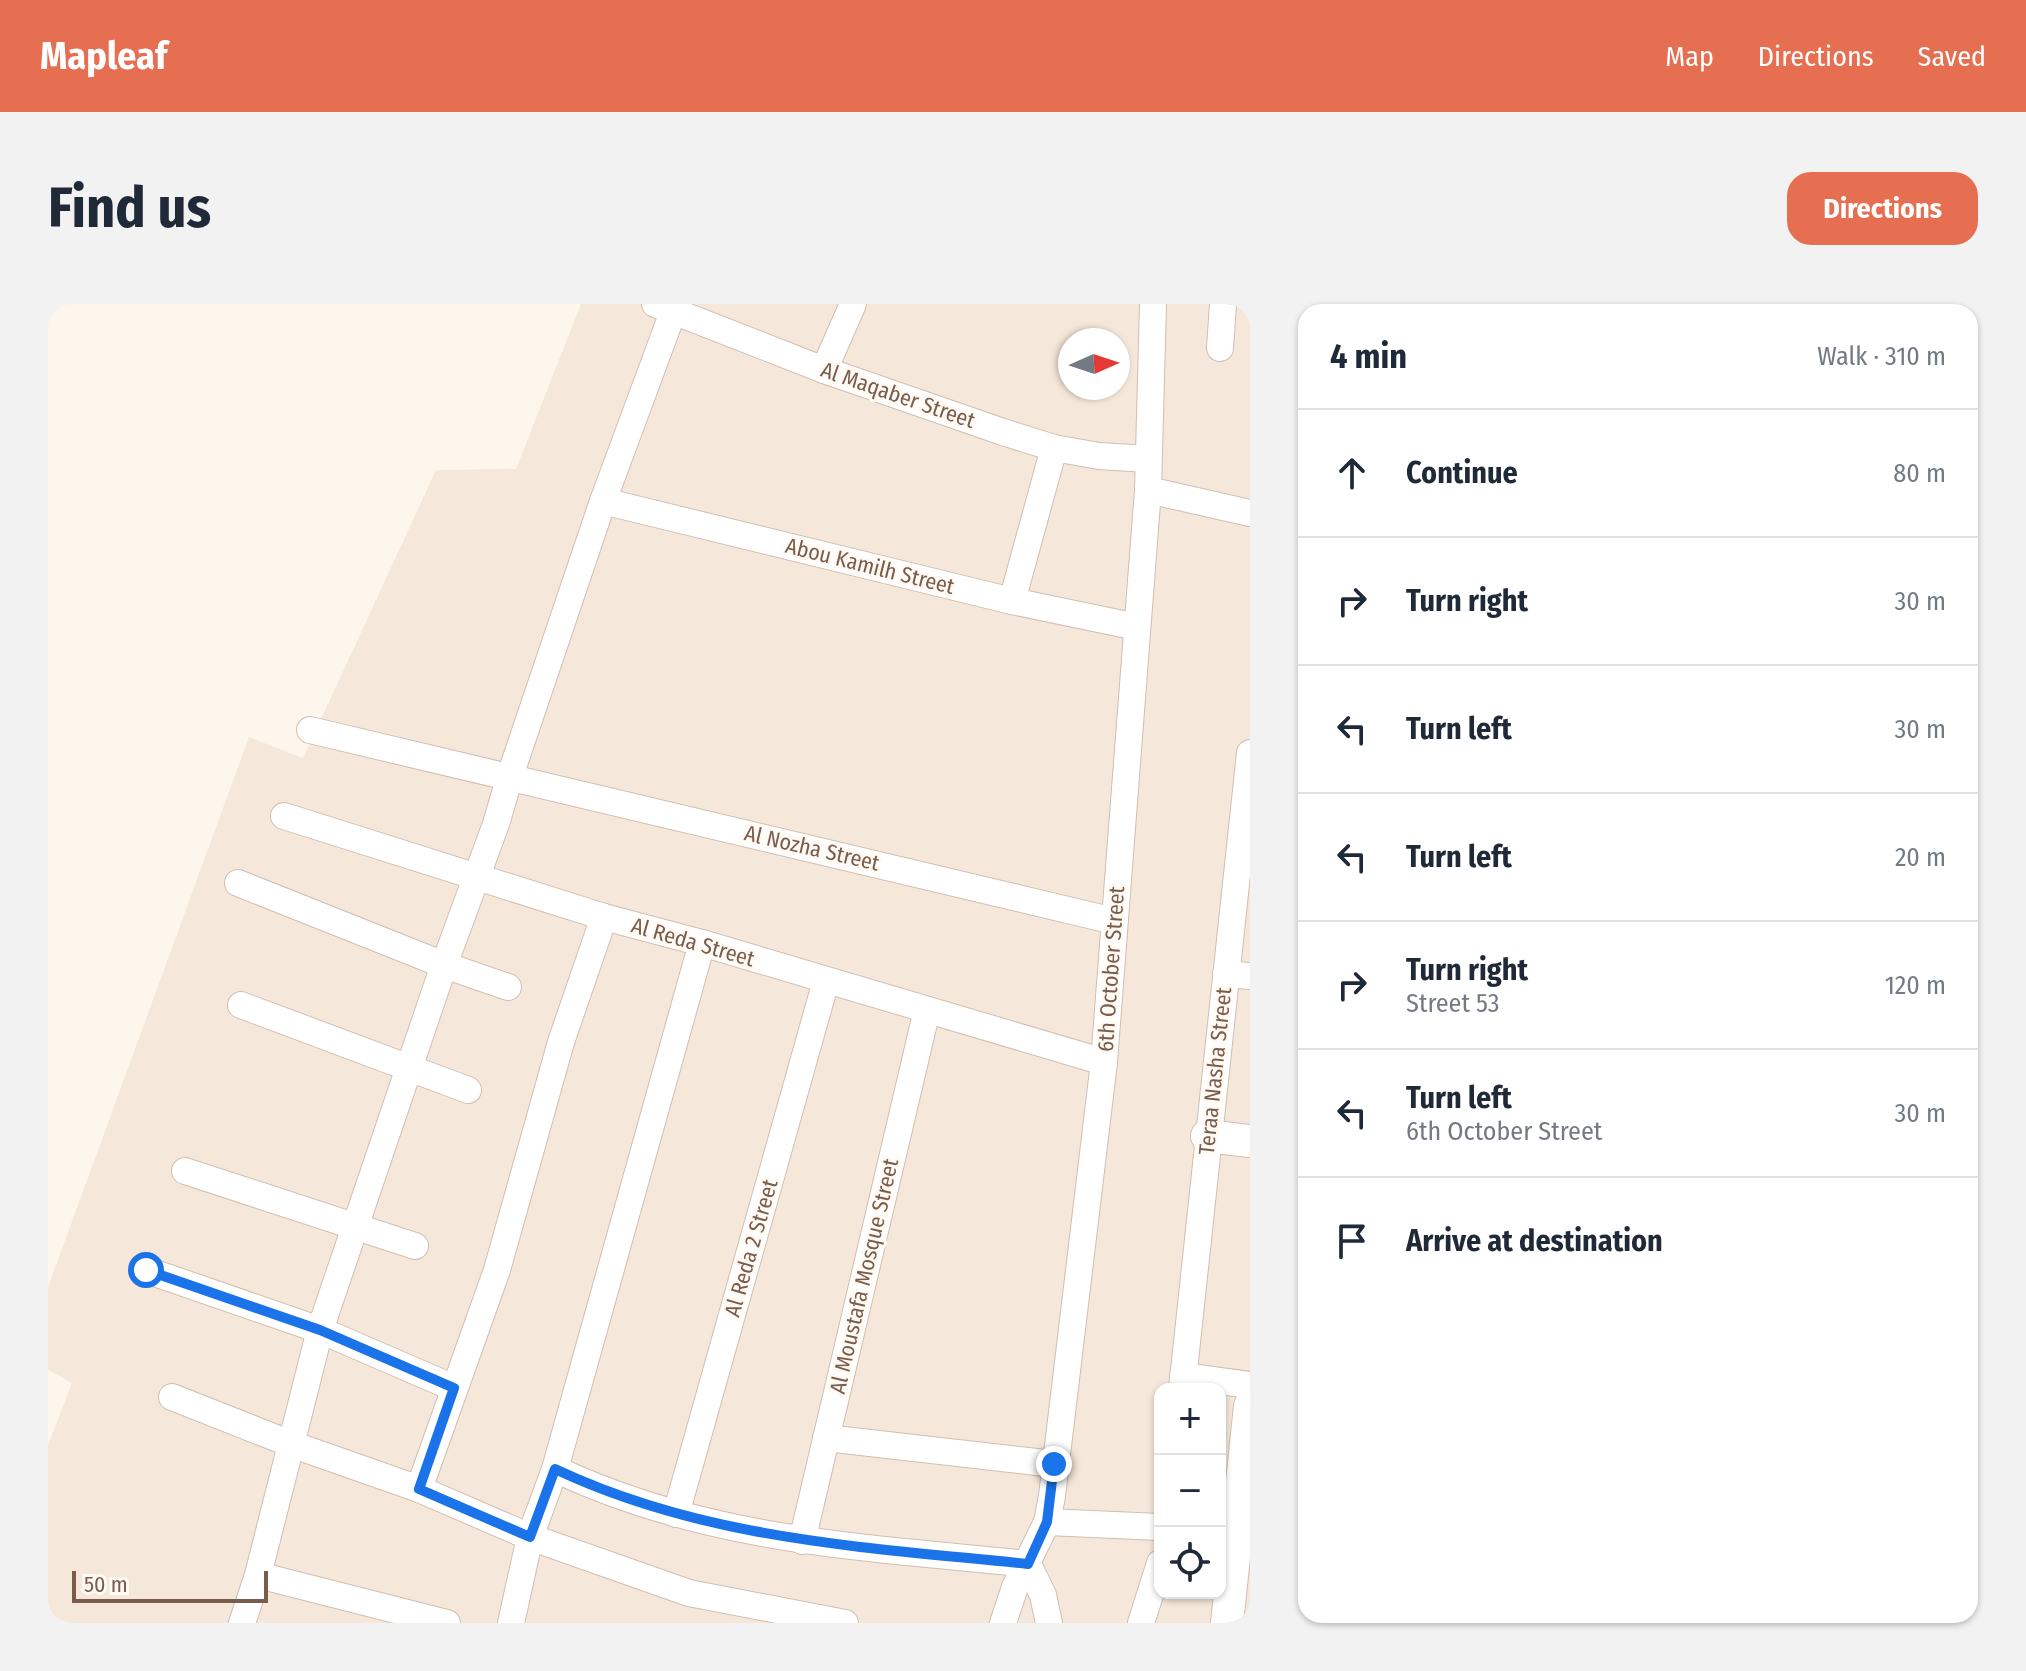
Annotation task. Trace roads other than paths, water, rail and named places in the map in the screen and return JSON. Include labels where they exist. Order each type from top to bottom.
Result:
[{"type":"street","points":[[824,370],[853,304]]},
{"type":"street","name":"6th October Street","points":[[1003,1623],[1015,1587],[1047,1522],[1104,1062],[1148,490],[1153,304]]},
{"type":"street","points":[[1220,348],[1223,304]]},
{"type":"street","points":[[242,1623],[258,1575],[320,1330],[444,965],[478,878],[664,308]]},
{"type":"street","name":"Al Maqaber Street","points":[[664,308],[824,370],[1054,448],[1099,456],[1148,459]]},
{"type":"street","points":[[1012,601],[1054,448]]},
{"type":"street","points":[[1148,490],[1250,513]]},
{"type":"street","name":"Abou Kamilh Street","points":[[603,501],[1012,601],[1137,627]]},
{"type":"street","name":"Al Nozha Street","points":[[310,730],[1114,921]]},
{"type":"street","name":"Teraa Nasha Street","points":[[1182,1383],[1207,1136],[1238,975],[1250,753]]},
{"type":"street","name":"Al Reda Street","points":[[284,816],[604,917],[1104,1062]]},
{"type":"street","points":[[238,883],[444,965],[508,987]]},
{"type":"street","points":[[419,1489],[497,1270],[561,1042],[604,917]]},
{"type":"street","points":[[511,1623],[530,1537],[555,1469],[702,943]]},
{"type":"street","name":"Al Reda 2 Street","points":[[676,1514],[826,981]]},
{"type":"street","points":[[241,1005],[468,1090]]},
{"type":"street","name":"Al Moustafa Mosque Street","points":[[802,1541],[927,1010]]},
{"type":"street","points":[[1207,1136],[1250,1141]]},
{"type":"street","points":[[185,1171],[415,1246]]},
{"type":"street","points":[[146,1270],[320,1330],[454,1388]]},
{"type":"street","points":[[1226,1384],[1250,1385]]},
{"type":"street","points":[[172,1397],[291,1444],[419,1489],[530,1537],[689,1593],[845,1623]]},
{"type":"street","points":[[1227,1623],[1250,1406]]},
{"type":"street","points":[[826,1438],[1054,1464]]},
{"type":"street","points":[[555,1469],[603,1492],[761,1535],[1028,1564],[1043,1595],[1049,1623]]},
{"type":"street","points":[[1047,1522],[1154,1527]]},
{"type":"street","points":[[258,1575],[447,1623]]},
{"type":"street","points":[[1141,1623],[1154,1582]]}]
